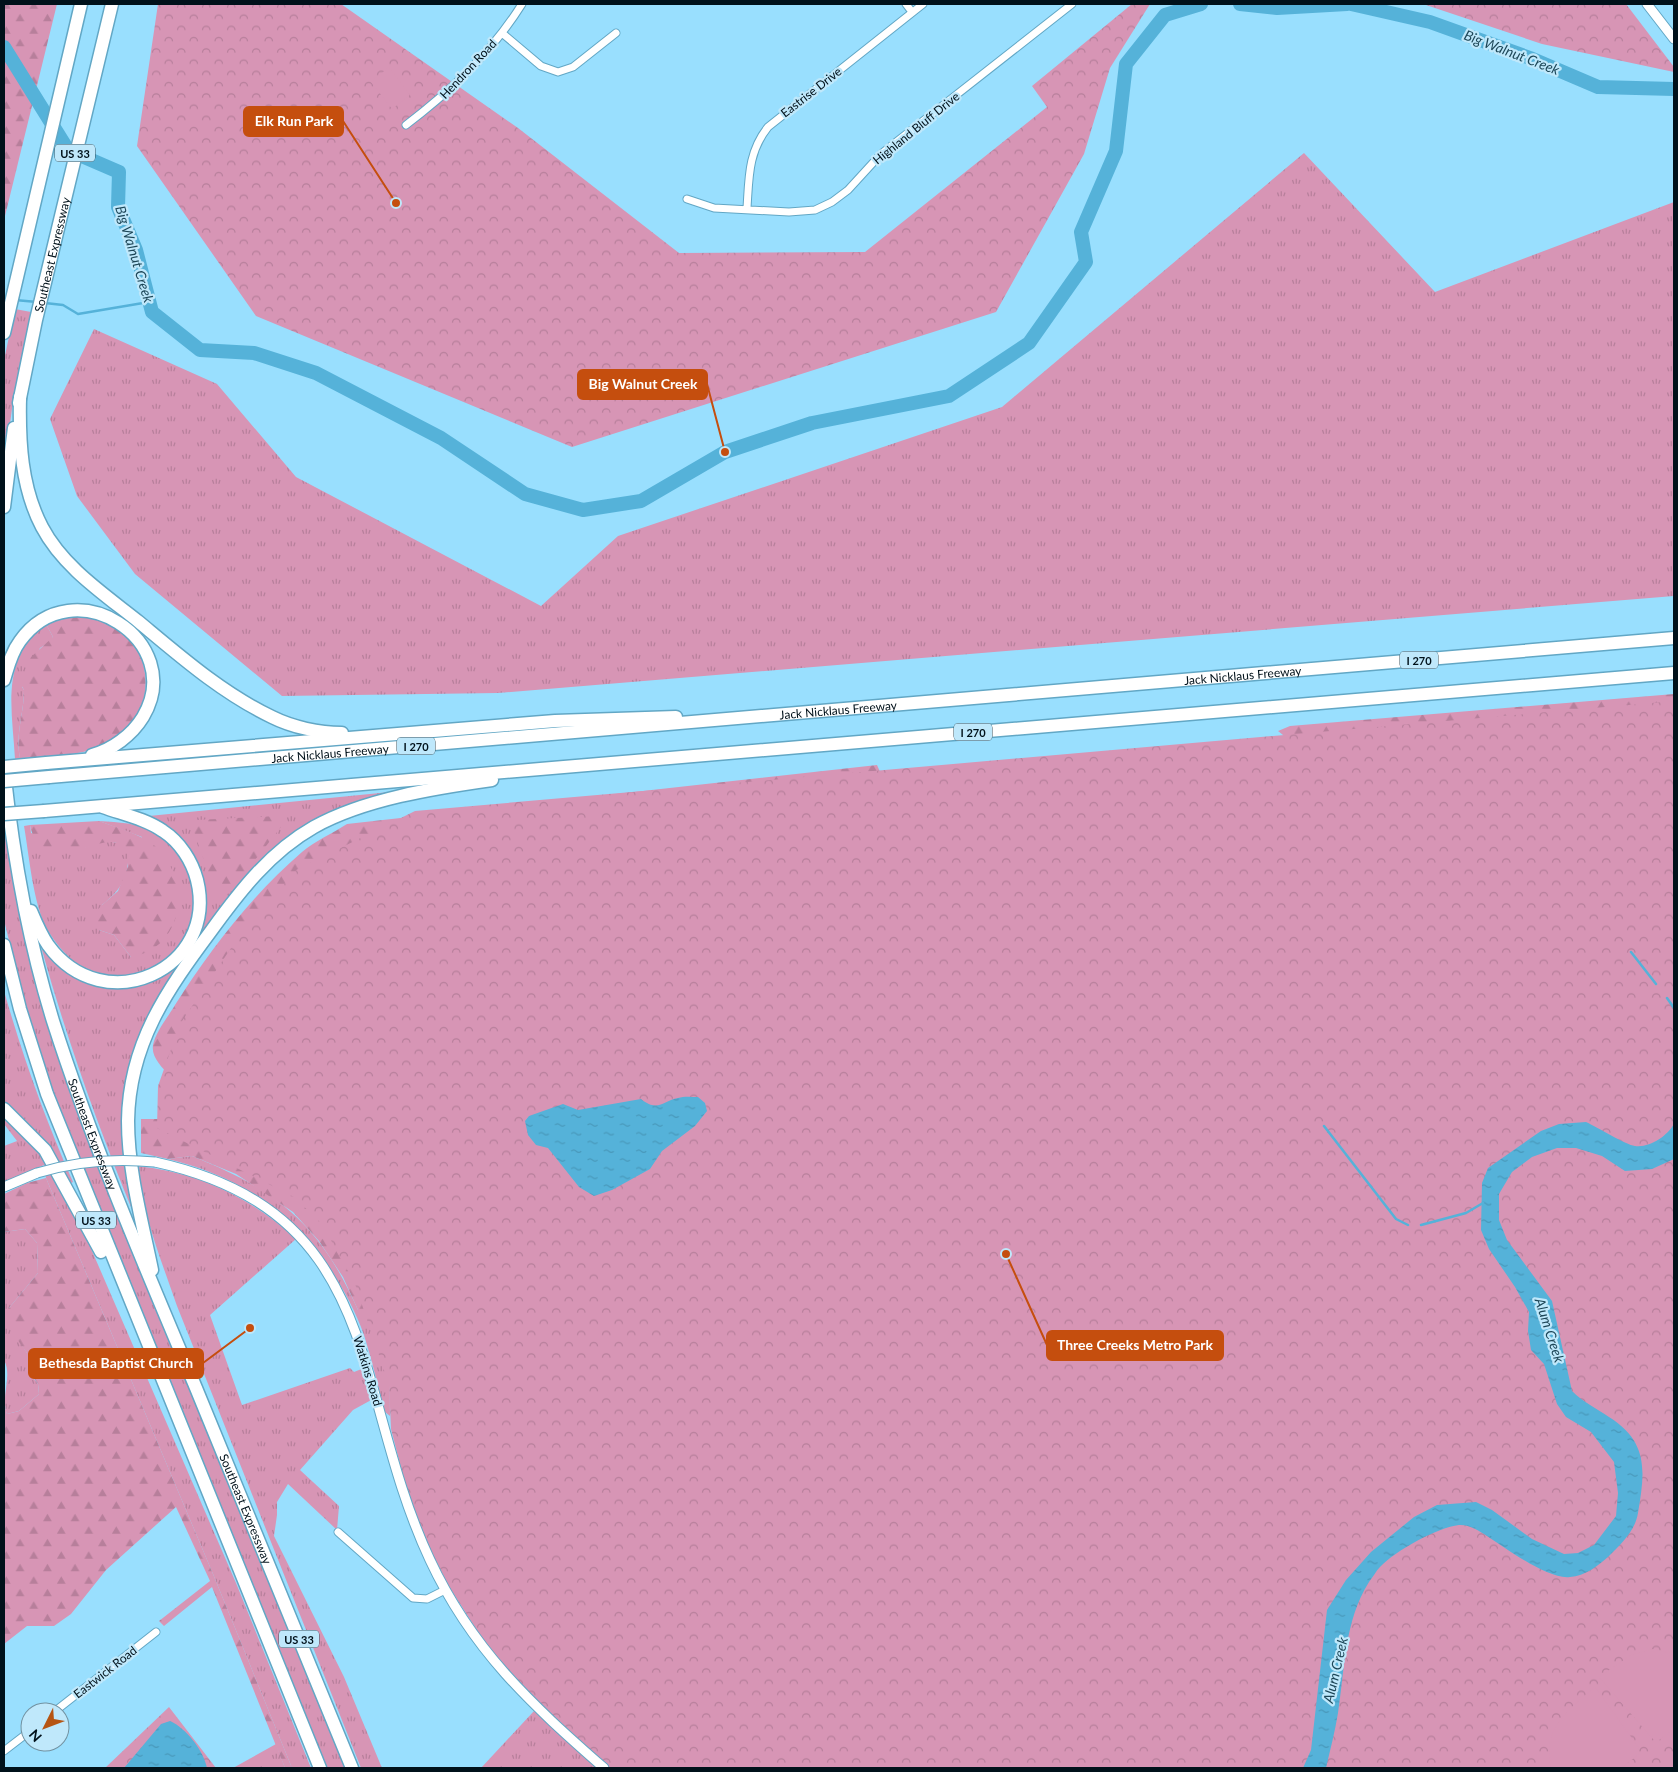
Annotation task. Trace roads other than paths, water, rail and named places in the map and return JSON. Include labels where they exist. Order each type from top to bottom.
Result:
[{"type":"highway","name":"US 33","points":[[4,332],[81,4]]},
{"type":"highway","name":"Southeast Expressway","points":[[4,507],[20,397],[36,320],[112,4]]},
{"type":"highway","points":[[20,397],[19,432],[33,506],[42,526],[59,553],[93,585],[216,684],[273,718],[294,725],[338,733],[409,733]]},
{"type":"highway","points":[[4,680],[12,654],[23,637],[39,622],[57,613],[87,610],[102,614],[117,620],[129,629],[140,642],[146,655],[152,678],[149,703],[139,723],[109,748],[66,762]]},
{"type":"highway","name":"Jack Nicklaus Freeway","points":[[4,781],[1674,638]]},
{"type":"highway","name":"I 270","points":[[4,814],[1674,673]]},
{"type":"highway","points":[[4,767],[555,721],[783,714]]},
{"type":"highway","points":[[159,1299],[132,1168],[128,1121],[133,1076],[143,1040],[159,1005],[179,974],[247,884],[262,867],[297,838],[338,815],[366,805],[475,783],[622,761]]},
{"type":"highway","name":"Southeast Expressway","points":[[4,762],[22,891],[52,1019],[76,1091],[119,1206],[352,1768]]},
{"type":"highway","points":[[22,891],[47,944],[66,965],[85,976],[106,982],[134,981],[155,973],[177,957],[192,935],[197,917],[200,896],[194,870],[186,855],[163,831],[101,806]]},
{"type":"highway","name":"US 33","points":[[4,945],[20,1009],[47,1094],[320,1768]]},
{"type":"highway","points":[[4,1109],[45,1150],[87,1223],[148,1346]]},
{"type":"street","name":"Hendron Road","points":[[406,125],[448,92],[502,33],[522,4]]},
{"type":"street","points":[[906,4],[912,12]]},
{"type":"street","name":"Eastrise Drive","points":[[747,208],[750,161],[757,142],[768,127],[923,4]]},
{"type":"street","name":"Highland Bluff Drive","points":[[687,199],[714,208],[806,212],[815,210],[838,199],[881,154],[1072,4]]},
{"type":"street","points":[[1647,4],[1674,39]]},
{"type":"street","points":[[502,33],[541,66],[558,72],[573,67],[616,33]]},
{"type":"street","name":"Watkins Road","points":[[4,1187],[37,1173],[91,1161],[155,1162],[199,1173],[246,1194],[286,1224],[323,1265],[342,1298],[354,1326],[373,1382],[406,1501],[421,1540],[446,1590],[472,1633],[508,1680],[535,1707],[604,1768]]},
{"type":"street","points":[[338,1532],[413,1598],[427,1599],[446,1590]]},
{"type":"street","name":"Eastwick Road","points":[[67,1702],[156,1632]]},
{"type":"street","points":[[4,1752],[20,1739]]},
{"type":"water","points":[[680,1097],[698,1097],[705,1103],[707,1111],[695,1126],[662,1151],[650,1169],[612,1190],[594,1196],[579,1187],[548,1148],[536,1145],[528,1135],[525,1121],[529,1116],[563,1104],[578,1110],[641,1099],[656,1105]]},
{"type":"water","name":"Alum Creek","points":[[1586,1122],[1635,1146],[1646,1145],[1658,1140],[1674,1124],[1674,1159],[1652,1169],[1625,1171],[1602,1156],[1576,1148],[1557,1148],[1532,1157],[1512,1172],[1499,1194],[1499,1220],[1507,1240],[1552,1301],[1572,1391],[1622,1427],[1638,1448],[1641,1459],[1642,1484],[1638,1513],[1634,1525],[1609,1556],[1586,1573],[1570,1577],[1561,1577],[1539,1569],[1481,1532],[1462,1525],[1440,1530],[1396,1554],[1380,1567],[1369,1582],[1355,1613],[1347,1646],[1337,1720],[1326,1768],[1303,1768],[1311,1750],[1327,1610],[1346,1580],[1371,1552],[1414,1517],[1437,1505],[1476,1502],[1492,1510],[1532,1539],[1564,1554],[1578,1553],[1594,1545],[1616,1516],[1618,1493],[1614,1462],[1591,1432],[1566,1417],[1557,1404],[1544,1364],[1531,1350],[1528,1331],[1529,1312],[1515,1287],[1489,1249],[1481,1230],[1482,1183],[1488,1168],[1541,1131],[1559,1124]]},
{"type":"water","points":[[170,1721],[188,1734],[202,1754],[207,1768],[124,1768],[161,1724]]},
{"type":"waterway","name":"Big Walnut Creek","points":[[4,47],[68,150],[119,172],[118,207],[136,250],[152,312],[200,350],[254,353],[316,373],[441,438],[525,494],[583,510],[641,501],[725,452],[812,423],[949,396],[1029,343],[1086,262],[1081,232],[1116,151],[1126,64],[1165,15],[1201,4]]},
{"type":"waterway","name":"Big Walnut Creek","points":[[1240,4],[1277,8],[1347,4]]},
{"type":"waterway","name":"Big Walnut Creek","points":[[1351,4],[1430,22],[1530,58],[1598,87],[1674,89]]},
{"type":"waterway","points":[[15,300],[37,302]]},
{"type":"waterway","points":[[45,303],[63,305],[78,314],[149,302]]},
{"type":"waterway","points":[[1631,952],[1656,984]]},
{"type":"waterway","points":[[1667,998],[1674,1008]]},
{"type":"waterway","points":[[1324,1126],[1396,1219],[1408,1225]]},
{"type":"waterway","points":[[1421,1225],[1466,1213],[1483,1203]]},
{"type":"place","name":"Elk Run Park","points":[[396,203]]},
{"type":"place","name":"Big Walnut Creek","points":[[725,452]]},
{"type":"place","name":"Three Creeks Metro Park","points":[[1006,1254]]},
{"type":"place","name":"Bethesda Baptist Church","points":[[250,1328]]}]
